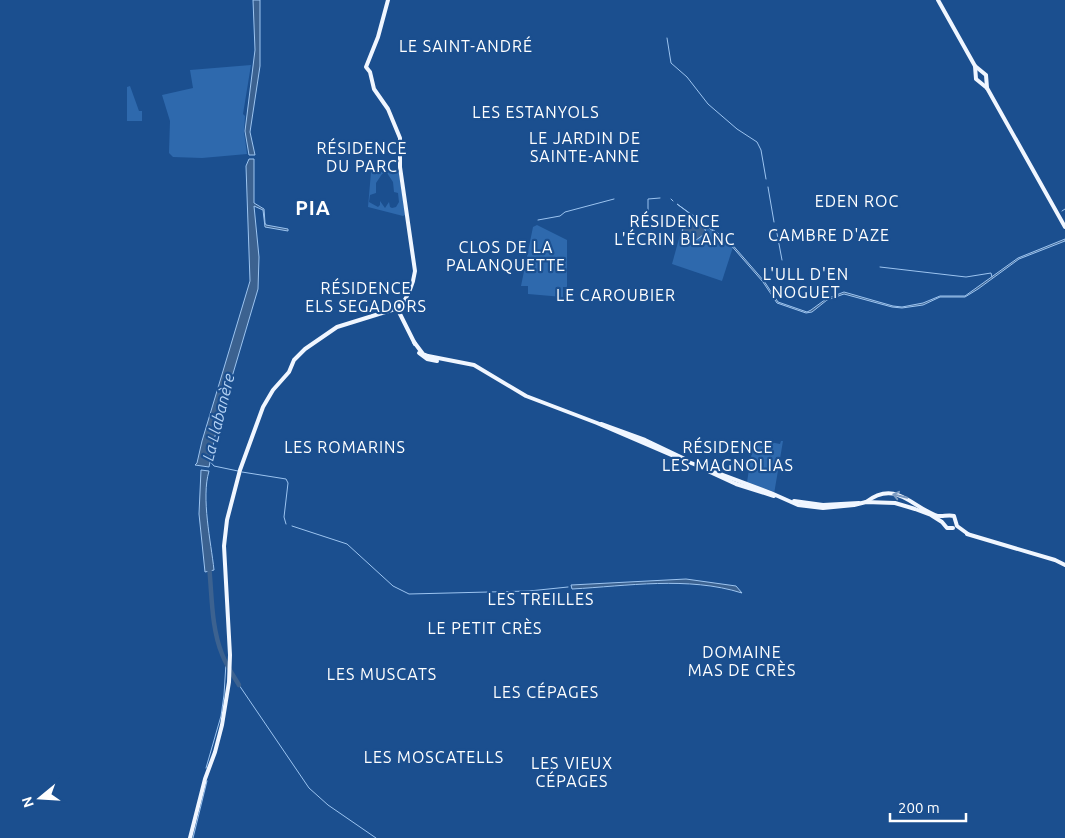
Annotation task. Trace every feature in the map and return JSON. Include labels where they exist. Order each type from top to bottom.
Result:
[{"type":"main road","points":[[190,838],[205,779],[222,725],[229,682],[230,655],[224,546],[230,503],[263,407],[300,352],[337,327],[398,308],[414,284],[415,271],[400,167],[400,138],[388,109],[376,93],[370,72],[366,67],[378,37],[388,0]]},
{"type":"main road","points":[[938,0],[975,66],[986,75],[987,88]]},
{"type":"main road","points":[[975,66],[976,79],[987,88],[1065,227]]},
{"type":"main road","points":[[976,74],[982,72]]},
{"type":"main road","points":[[980,82],[986,79]]},
{"type":"main road","points":[[398,308],[423,357],[430,360],[465,362],[474,365],[520,394],[597,423],[779,497],[804,506],[817,508],[863,503],[895,503],[915,509],[942,522],[947,528],[953,528],[1055,560],[1065,565]]},
{"type":"main road","points":[[863,503],[874,497],[884,495],[893,494],[905,497],[935,516],[954,516],[959,529],[968,534]]},
{"type":"main road","points":[[884,495],[884,502]]},
{"type":"main road","points":[[942,522],[945,516]]},
{"type":"main road","points":[[953,528],[956,523]]},
{"type":"shaded area","points":[[251,65],[243,114],[245,116],[244,132],[247,154],[202,158],[173,157],[169,153],[170,121],[162,95],[193,88],[190,70]]},
{"type":"shaded area","points":[[130,86],[139,111],[142,111],[142,121],[127,121],[127,87]]},
{"type":"shaded area","points":[[371,172],[399,172],[405,215],[368,207]],"holes":[[[387,173],[393,182],[394,192],[398,193],[399,202],[396,207],[390,207],[389,202],[385,208],[380,201],[378,207],[369,202],[370,195],[376,193],[376,183],[382,174]]]},
{"type":"shaded area","points":[[689,214],[733,247],[722,281],[672,264],[685,217]]},
{"type":"shaded area","points":[[537,225],[567,240],[567,287],[563,287],[563,297],[528,294],[528,286],[521,286],[533,227]]},
{"type":"shaded area","points":[[783,441],[774,494],[774,492],[747,482],[753,445],[769,447],[770,442],[780,444]]},
{"type":"water","points":[[253,0],[260,0],[260,66],[250,132],[255,155],[249,155],[245,131],[255,50]]},
{"type":"water","points":[[249,159],[254,159],[254,203],[264,209],[266,225],[288,229],[288,231],[265,227],[263,210],[254,206],[259,257],[258,289],[216,431],[209,467],[195,465],[250,281],[246,166]]},
{"type":"water","points":[[677,204],[730,242],[764,281],[778,302],[807,312],[826,299],[844,292],[902,307],[923,303],[940,296],[965,296],[1018,258],[1065,239],[1065,241],[1019,259],[965,297],[940,297],[923,305],[902,308],[892,307],[844,294],[827,300],[812,312],[806,313],[777,303],[763,282],[729,243]]},
{"type":"water","points":[[690,220],[705,229],[706,233],[696,240],[681,239],[683,228]]},
{"type":"water","points":[[201,470],[209,471],[206,507],[214,570],[205,572],[199,514]]},
{"type":"water","points":[[686,579],[736,586],[742,593],[721,588],[679,583],[572,589],[571,585]]},
{"type":"waterway","points":[[667,38],[671,63],[687,77],[708,104],[737,129],[757,142],[761,150],[766,179]]},
{"type":"waterway","points":[[768,187],[774,222]]},
{"type":"waterway","points":[[648,213],[648,199],[660,198]]},
{"type":"waterway","points":[[538,220],[560,216],[565,212],[614,199]]},
{"type":"waterway","points":[[776,228],[782,260]]},
{"type":"waterway","points":[[880,267],[966,277],[991,273],[992,277]]},
{"type":"waterway","points":[[209,460],[214,466],[238,471]]},
{"type":"waterway","points":[[242,472],[286,479],[288,483],[284,517],[286,524]]},
{"type":"waterway","points":[[292,526],[347,544],[393,586],[409,594],[529,591],[568,587]]},
{"type":"waterway","name":"La Llabanère","points":[[209,565],[218,644],[239,685]]},
{"type":"waterway","points":[[206,768],[221,716],[226,663]]},
{"type":"waterway","name":"La Llabanère","points":[[239,685],[309,788],[328,805],[376,838]]},
{"type":"waterway","points":[[193,838],[207,781]]},
{"type":"district","name":"LE SAINT-ANDRÉ","points":[[466,46]]},
{"type":"district","name":"LES ESTANYOLS","points":[[536,112]]},
{"type":"district","name":"LE JARDIN DE SAINTE-ANNE","points":[[585,147]]},
{"type":"district","name":"RÉSIDENCE DU PARC","points":[[362,157]]},
{"type":"district","name":"EDEN ROC","points":[[857,201]]},
{"type":"district","name":"PIA","points":[[313,208]]},
{"type":"district","name":"RÉSIDENCE L'ÉCRIN BLANC","points":[[675,230]]},
{"type":"district","name":"CAMBRE D'AZE","points":[[829,235]]},
{"type":"district","name":"CLOS DE LA PALANQUETTE","points":[[506,256]]},
{"type":"district","name":"L'ULL D'EN NOGUET","points":[[806,283]]},
{"type":"district","name":"LE CAROUBIER","points":[[616,295]]},
{"type":"district","name":"RÉSIDENCE ELS SEGADORS","points":[[366,297]]},
{"type":"district","name":"LES ROMARINS","points":[[345,447]]},
{"type":"district","name":"RÉSIDENCE LES MAGNOLIAS","points":[[728,456]]},
{"type":"district","name":"LES TREILLES","points":[[541,599]]},
{"type":"district","name":"LE PETIT CRÈS","points":[[485,628]]},
{"type":"district","name":"DOMAINE MAS DE CRÈS","points":[[742,661]]},
{"type":"district","name":"LES MUSCATS","points":[[382,674]]},
{"type":"district","name":"LES CÉPAGES","points":[[546,692]]},
{"type":"district","name":"LES MOSCATELLS","points":[[434,757]]},
{"type":"district","name":"LES VIEUX CÉPAGES","points":[[572,772]]}]
